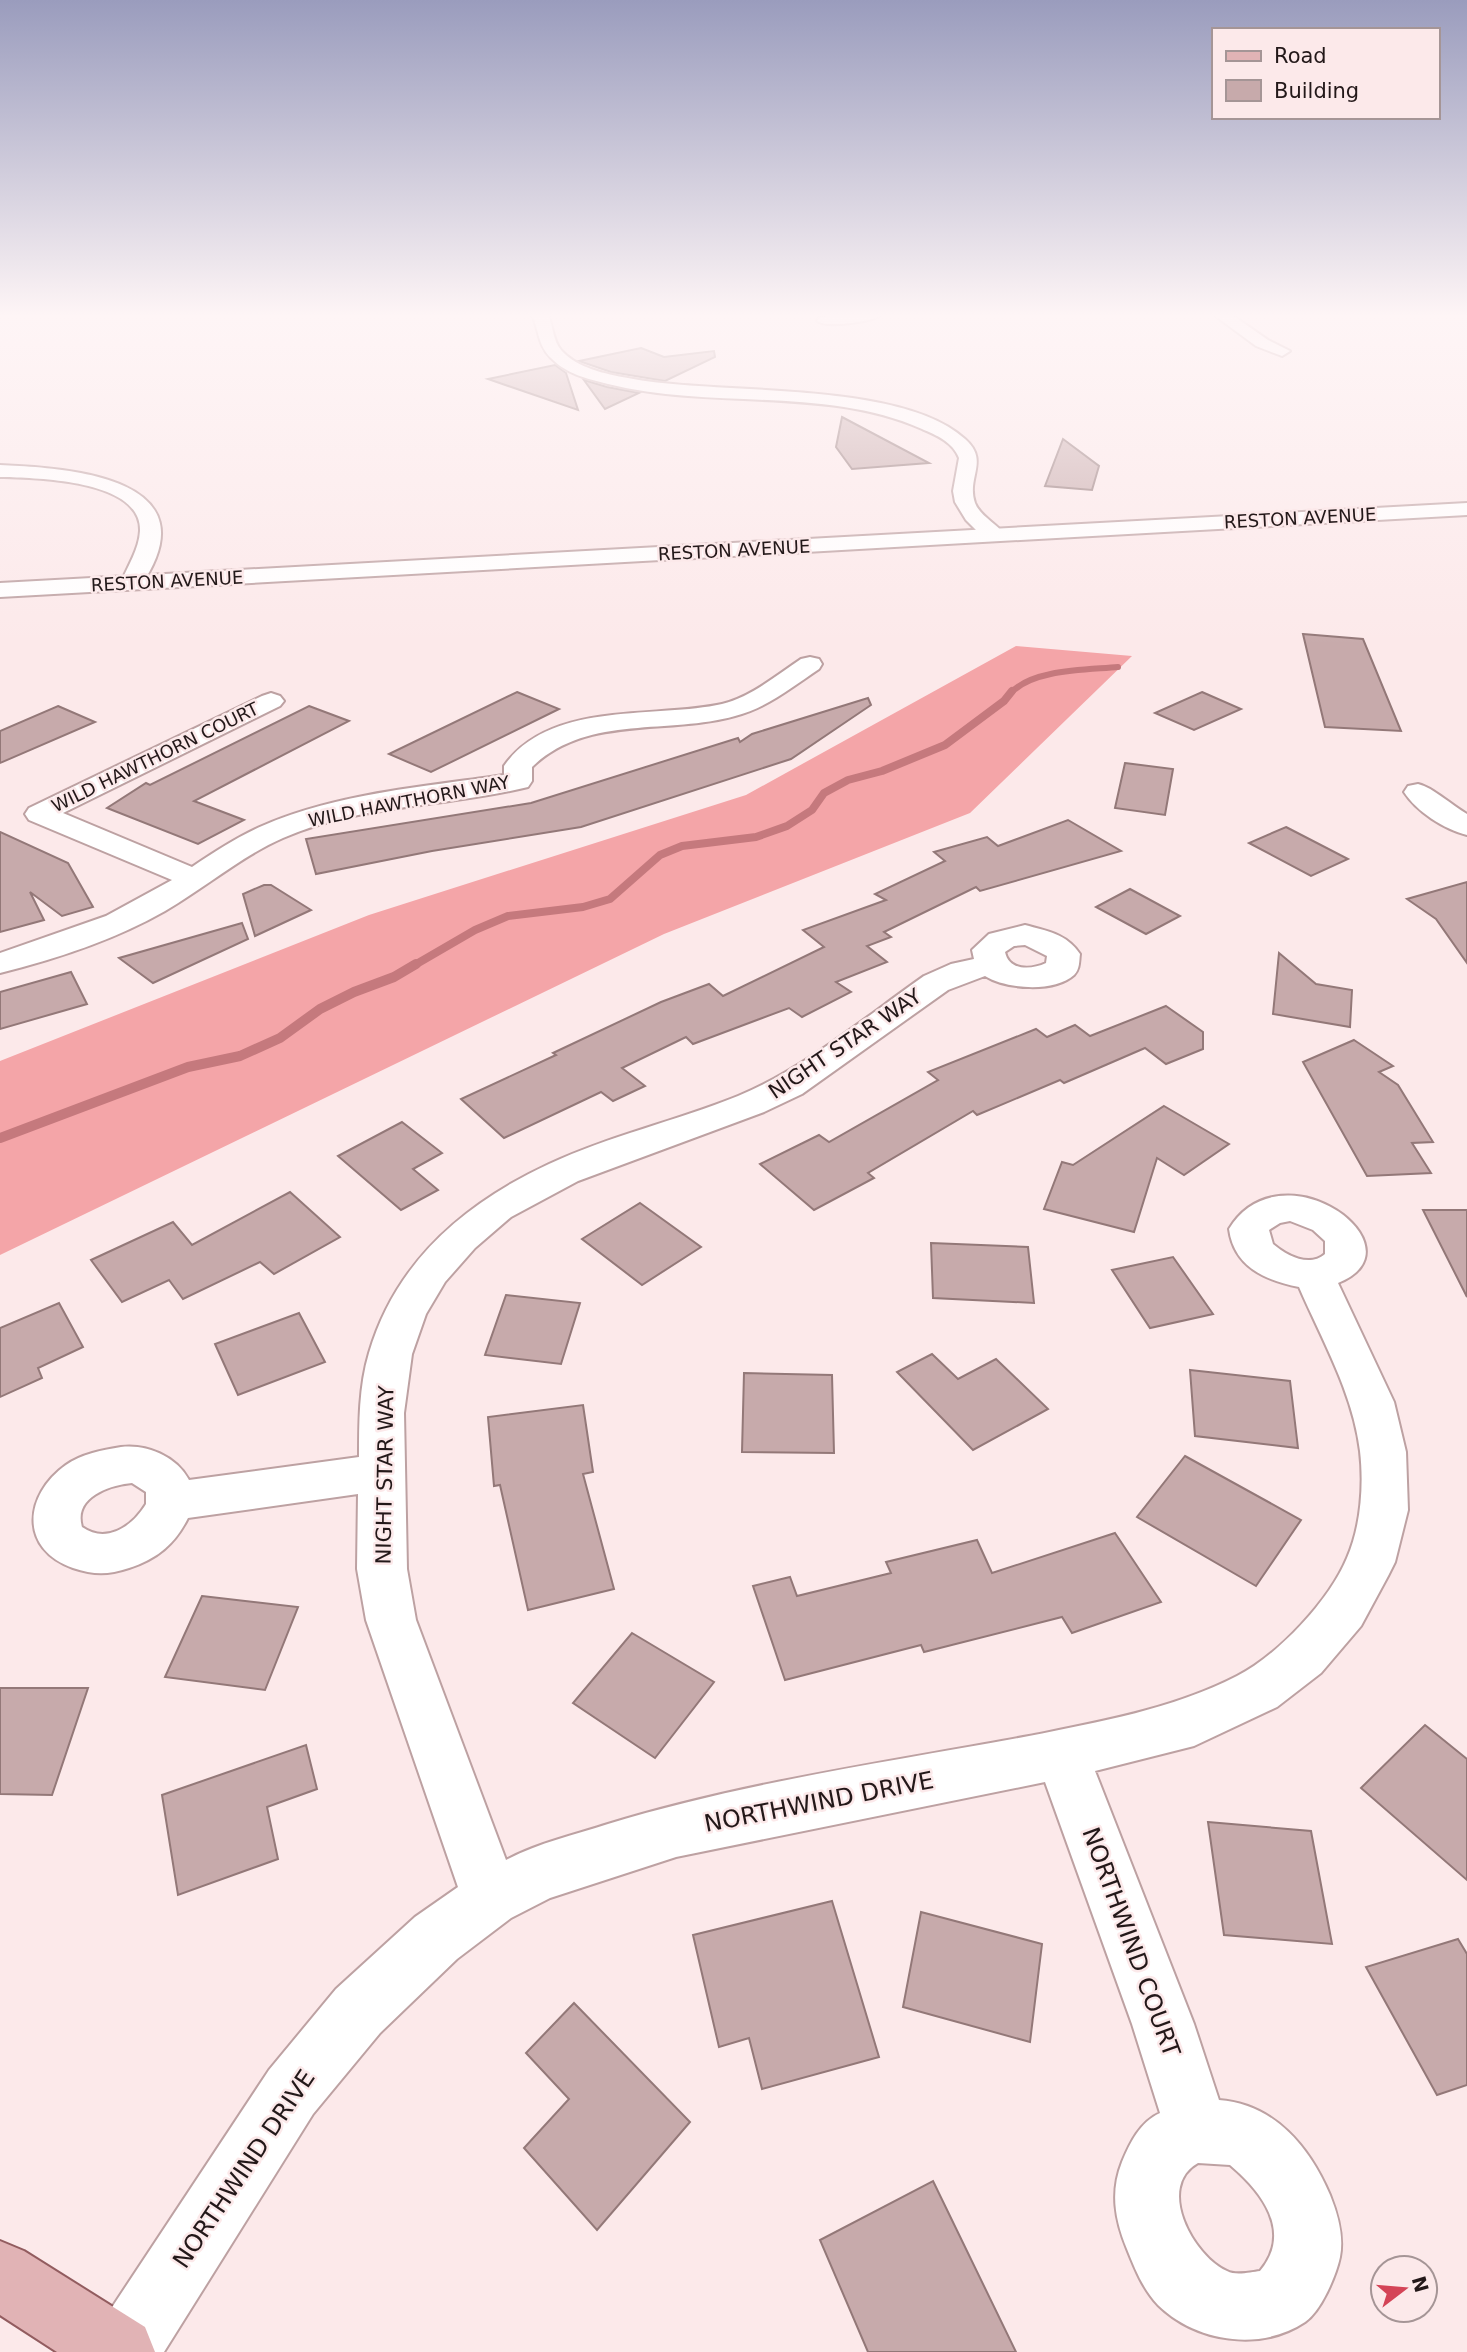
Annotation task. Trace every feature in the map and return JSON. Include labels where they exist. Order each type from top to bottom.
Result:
[{"type":"main road","points":[[0,2276],[122,2352]]},
{"type":"street","points":[[928,425],[940,429],[963,447],[969,456],[970,464],[963,492],[966,504],[993,534]]},
{"type":"street","points":[[0,471],[79,478],[100,482],[130,495],[140,505],[150,524],[149,538],[132,582]]},
{"type":"street","name":"RESTON AVENUE","points":[[0,590],[1467,509]]},
{"type":"street","name":"WILD HAWTHORN WAY","points":[[0,963],[80,940],[122,922],[157,903],[245,845],[305,820],[518,781],[518,766],[526,755],[573,729],[611,721],[702,716],[726,711],[749,704],[810,664]]},
{"type":"street","name":"WILD HAWTHORN COURT","points":[[193,878],[38,814],[271,701]]},
{"type":"street","points":[[1418,792],[1436,808],[1467,826]]},
{"type":"street","name":"NIGHT STAR WAY","points":[[491,1898],[391,1620],[382,1569],[382,1413],[390,1354],[405,1314],[430,1272],[461,1238],[497,1208],[552,1177],[751,1104],[789,1087],[936,983],[963,971],[992,964]]},
{"type":"street","name":"NORTHWIND DRIVE","points":[[122,2352],[291,2092],[358,2011],[436,1938],[491,1898],[537,1874],[676,1830],[1062,1754],[1194,1723],[1259,1691],[1303,1657],[1343,1611],[1371,1562],[1384,1510],[1383,1452],[1372,1402],[1313,1273]]},
{"type":"street","points":[[172,1501],[381,1473]]},
{"type":"street","name":"NORTHWIND COURT","points":[[1062,1754],[1163,2024],[1198,2131]]},
{"type":"shaded area","points":[[1016,646],[1132,656],[970,813],[664,934],[0,1255],[0,1061],[369,915],[746,795]]},
{"type":"building","points":[[840,425],[857,425],[929,463],[852,469],[836,447]]},
{"type":"building","points":[[1063,439],[1099,466],[1092,490],[1045,486]]},
{"type":"building","points":[[1303,634],[1363,639],[1401,731],[1325,727]]},
{"type":"building","points":[[517,692],[559,709],[431,772],[389,754]]},
{"type":"building","points":[[1202,692],[1241,709],[1194,730],[1155,713]]},
{"type":"building","points":[[868,698],[871,705],[791,759],[581,827],[432,851],[316,874],[306,839],[531,803],[738,738],[740,742],[752,734]]},
{"type":"building","points":[[58,706],[95,722],[0,763],[0,731]]},
{"type":"building","points":[[309,706],[349,721],[194,801],[244,820],[198,844],[107,808],[146,783],[150,785]]},
{"type":"building","points":[[1125,763],[1173,769],[1165,815],[1115,808]]},
{"type":"building","points":[[1068,820],[1121,851],[980,891],[976,887],[884,932],[891,937],[867,946],[887,962],[836,982],[851,992],[802,1017],[789,1008],[693,1044],[686,1037],[622,1068],[645,1086],[613,1101],[601,1092],[504,1138],[461,1099],[661,1002],[709,984],[723,996],[824,947],[803,930],[886,900],[875,894],[945,861],[934,852],[987,837],[998,846]]},
{"type":"building","points":[[1286,827],[1348,859],[1311,876],[1249,843]]},
{"type":"building","points":[[0,832],[68,863],[93,907],[62,916],[30,892],[44,920],[0,932]]},
{"type":"building","points":[[1467,882],[1467,963],[1436,919],[1407,899]]},
{"type":"building","points":[[264,885],[271,885],[311,910],[255,936],[243,894]]},
{"type":"building","points":[[1130,889],[1180,916],[1146,934],[1096,907]]},
{"type":"building","points":[[242,923],[248,939],[153,983],[119,958]]},
{"type":"building","points":[[1279,953],[1316,984],[1352,990],[1350,1027],[1273,1014]]},
{"type":"building","points":[[71,972],[87,1004],[0,1029],[0,992]]},
{"type":"building","points":[[1166,1006],[1203,1032],[1203,1049],[1166,1064],[1145,1048],[1064,1083],[1060,1080],[977,1115],[973,1111],[868,1173],[874,1178],[814,1210],[760,1164],[819,1135],[829,1142],[938,1080],[928,1072],[1036,1029],[1047,1037],[1075,1025],[1090,1036]]},
{"type":"building","points":[[1354,1040],[1393,1066],[1379,1072],[1398,1085],[1433,1142],[1412,1143],[1431,1173],[1367,1176],[1303,1062]]},
{"type":"building","points":[[1164,1106],[1229,1144],[1184,1175],[1157,1158],[1134,1232],[1044,1209],[1062,1162],[1073,1165]]},
{"type":"building","points":[[402,1122],[442,1153],[413,1169],[438,1190],[401,1210],[338,1156]]},
{"type":"building","points":[[290,1192],[340,1237],[274,1274],[260,1262],[183,1299],[169,1280],[122,1302],[91,1260],[173,1222],[192,1245]]},
{"type":"building","points":[[640,1203],[701,1247],[642,1285],[582,1239]]},
{"type":"building","points":[[1423,1210],[1467,1210],[1467,1297]]},
{"type":"building","points":[[931,1243],[1028,1247],[1034,1303],[933,1298]]},
{"type":"building","points":[[1173,1257],[1213,1314],[1150,1328],[1112,1270]]},
{"type":"building","points":[[506,1295],[580,1303],[561,1364],[485,1355]]},
{"type":"building","points":[[59,1303],[83,1347],[38,1368],[42,1378],[0,1397],[0,1328]]},
{"type":"building","points":[[299,1313],[325,1362],[238,1395],[215,1344]]},
{"type":"building","points":[[932,1354],[958,1379],[996,1359],[1048,1409],[973,1450],[897,1372]]},
{"type":"building","points":[[1190,1370],[1290,1381],[1298,1448],[1195,1436]]},
{"type":"building","points":[[744,1373],[832,1375],[834,1453],[742,1452]]},
{"type":"building","points":[[583,1405],[593,1472],[583,1474],[614,1589],[528,1610],[500,1485],[494,1486],[488,1417]]},
{"type":"building","points":[[1185,1456],[1301,1520],[1256,1586],[1137,1517]]},
{"type":"building","points":[[1115,1533],[1161,1602],[1072,1633],[1062,1617],[924,1652],[921,1645],[785,1680],[753,1586],[790,1577],[797,1596],[891,1573],[886,1562],[977,1540],[992,1573]]},
{"type":"building","points":[[202,1596],[298,1607],[265,1690],[165,1677]]},
{"type":"building","points":[[632,1633],[714,1682],[655,1758],[573,1703]]},
{"type":"building","points":[[0,1688],[88,1688],[52,1795],[0,1794]]},
{"type":"building","points":[[1425,1725],[1467,1759],[1467,1880],[1361,1788]]},
{"type":"building","points":[[306,1745],[317,1789],[267,1807],[278,1859],[178,1895],[162,1795]]},
{"type":"building","points":[[1208,1822],[1311,1831],[1332,1944],[1224,1935]]},
{"type":"building","points":[[832,1901],[879,2057],[762,2089],[749,2038],[719,2047],[693,1935]]},
{"type":"building","points":[[921,1912],[1042,1944],[1030,2042],[903,2007]]},
{"type":"building","points":[[1458,1939],[1467,1954],[1467,2085],[1437,2095],[1366,1967]]},
{"type":"building","points":[[574,2003],[690,2122],[597,2230],[524,2148],[569,2099],[526,2053]]},
{"type":"building","points":[[933,2181],[1016,2352],[868,2352],[820,2240]]},
{"type":"waterway","points":[[1011,693],[1020,685],[1046,675],[1118,667]]},
{"type":"waterway","points":[[413,966],[475,930],[508,916],[583,907],[610,899],[660,855],[682,846],[756,837],[787,826],[812,810],[824,793],[848,780],[882,771],[945,745],[1004,701],[1012,691]]},
{"type":"waterway","points":[[0,1138],[188,1067],[240,1056],[280,1038],[320,1009],[354,992],[394,977],[416,964]]}]
